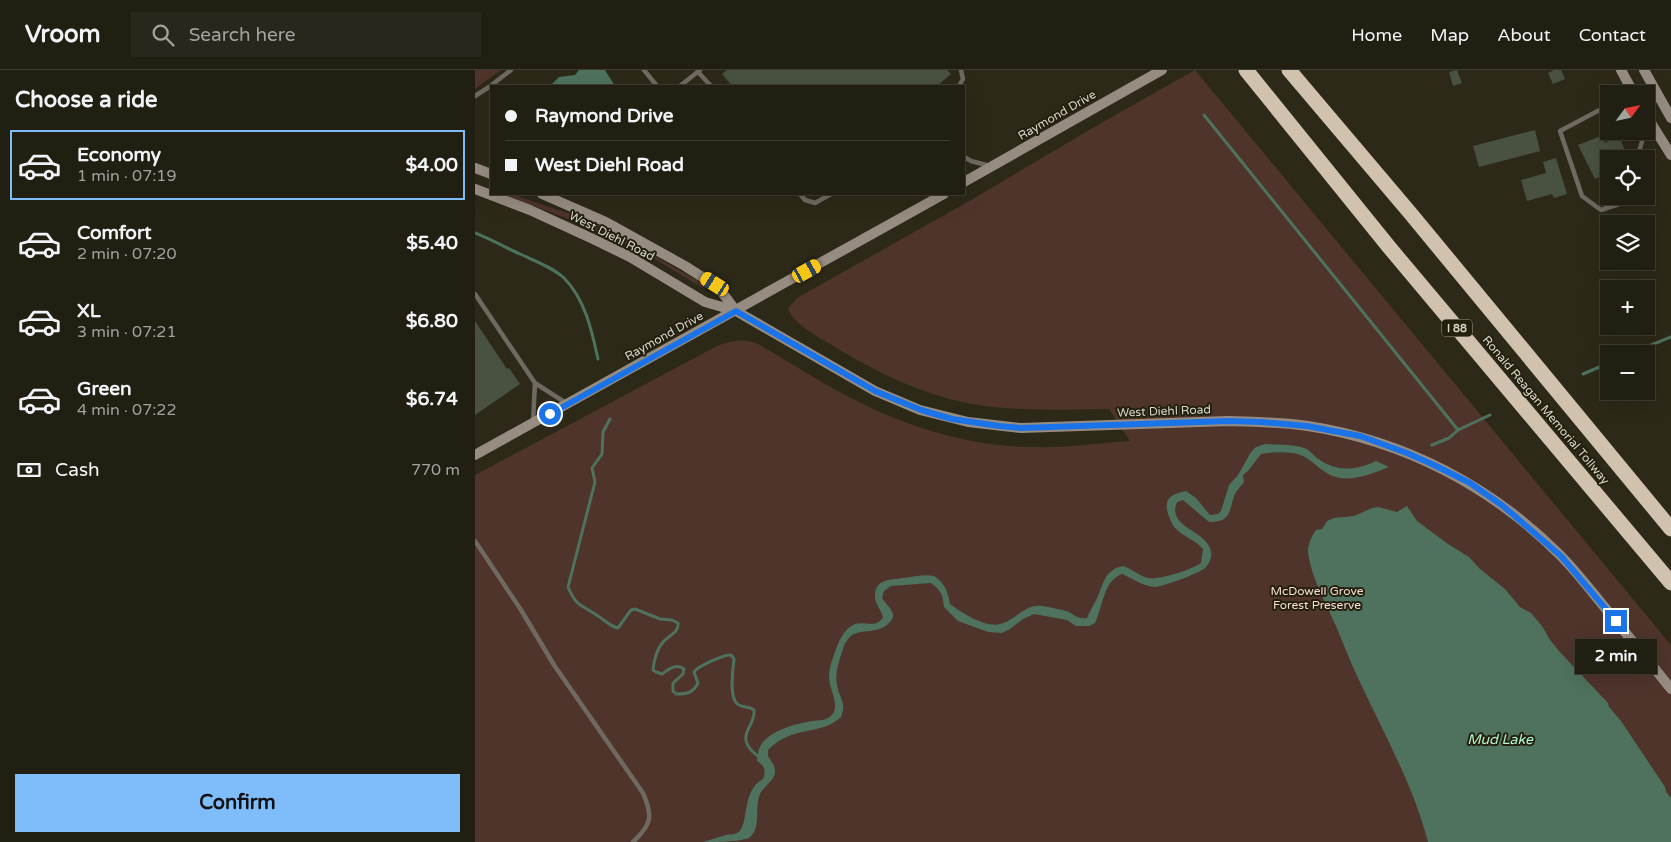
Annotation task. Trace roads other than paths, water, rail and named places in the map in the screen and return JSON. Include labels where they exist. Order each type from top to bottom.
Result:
[{"type":"highway","name":"Ronald Reagan Memorial Tollway","points":[[1247,70],[1389,247],[1671,583]]},
{"type":"highway","name":"Ronald Reagan Memorial Tollway","points":[[1289,70],[1411,214],[1671,529]]},
{"type":"street","name":"Raymond Drive","points":[[965,181],[1162,70]]},
{"type":"street","points":[[1621,70],[1628,85]]},
{"type":"street","points":[[1643,70],[1671,118]]},
{"type":"street","points":[[1655,130],[1671,155]]},
{"type":"street","points":[[475,168],[490,174]]},
{"type":"street","name":"West Diehl Road","points":[[475,189],[490,195]]},
{"type":"street","name":"West Diehl Road","points":[[491,195],[593,238],[630,257],[705,302],[736,311],[875,391],[921,410],[952,419],[1021,428],[1229,421],[1261,422],[1307,426],[1360,436],[1399,450],[1470,483],[1503,506],[1539,536],[1580,577],[1671,689]]},
{"type":"street","name":"West Diehl Road","points":[[544,195],[606,222],[685,266],[718,286],[736,311]]},
{"type":"street","name":"Raymond Drive","points":[[475,455],[942,195]]},
{"type":"lane","points":[[492,85],[511,70]]},
{"type":"lane","points":[[644,70],[656,85]]},
{"type":"lane","points":[[960,85],[963,79],[961,70]]},
{"type":"lane","points":[[681,85],[699,71],[710,85]]},
{"type":"lane","points":[[475,96],[490,86]]},
{"type":"lane","points":[[1600,109],[1560,131],[1582,196],[1601,210],[1617,205]]},
{"type":"lane","points":[[965,158],[991,167]]},
{"type":"lane","points":[[801,195],[805,200],[815,203],[829,195]]},
{"type":"lane","points":[[475,294],[535,383],[567,404]]},
{"type":"lane","points":[[533,423],[535,383]]},
{"type":"lane","points":[[475,541],[521,610],[554,665],[643,793],[649,808],[649,822],[633,842]]},
{"type":"water","points":[[579,70],[605,70],[614,85],[551,85],[559,77],[575,75]]},
{"type":"water","points":[[1265,444],[1290,445],[1304,448],[1324,463],[1338,468],[1361,467],[1376,461],[1389,467],[1363,476],[1343,478],[1327,473],[1298,454],[1282,452],[1261,454],[1243,475],[1244,482],[1235,494],[1230,511],[1225,518],[1216,522],[1209,522],[1183,500],[1177,502],[1175,511],[1177,518],[1202,538],[1208,544],[1211,551],[1210,560],[1205,568],[1181,579],[1155,587],[1142,584],[1122,574],[1116,577],[1107,588],[1095,623],[1089,626],[1076,626],[1067,620],[1034,614],[1002,633],[988,632],[958,621],[944,607],[942,595],[931,583],[891,586],[884,591],[882,598],[893,614],[891,621],[878,629],[853,634],[843,648],[836,677],[843,704],[841,717],[825,727],[787,737],[777,742],[768,750],[768,756],[774,766],[775,773],[773,779],[760,794],[757,823],[753,834],[749,838],[733,841],[703,842],[736,834],[741,829],[751,792],[764,776],[764,768],[757,761],[757,758],[759,749],[768,737],[790,726],[825,719],[833,713],[835,703],[829,677],[832,660],[839,641],[847,629],[859,623],[877,623],[883,617],[875,598],[875,592],[880,584],[893,579],[922,575],[934,576],[945,588],[950,604],[975,620],[990,624],[997,625],[1003,623],[1026,609],[1036,606],[1064,610],[1079,618],[1087,618],[1106,577],[1112,570],[1123,566],[1145,577],[1153,578],[1175,574],[1201,563],[1203,549],[1174,527],[1168,514],[1168,500],[1173,495],[1186,491],[1196,498],[1210,515],[1218,514],[1221,511],[1229,485],[1238,475],[1251,452],[1256,447]]},
{"type":"water","name":"Mud Lake","points":[[1407,506],[1417,521],[1469,557],[1480,569],[1505,589],[1520,607],[1531,613],[1559,651],[1608,703],[1671,798],[1671,842],[1428,842],[1406,779],[1355,672],[1319,589],[1309,560],[1308,551],[1309,542],[1316,530],[1322,529],[1327,521],[1334,518],[1354,516],[1372,508],[1378,507],[1397,512]]},
{"type":"waterway","points":[[1204,115],[1458,430]]},
{"type":"waterway","points":[[475,233],[543,265],[564,278],[571,286],[587,316],[598,359]]},
{"type":"waterway","points":[[1651,345],[1671,337]]},
{"type":"waterway","points":[[1583,374],[1600,367]]},
{"type":"waterway","points":[[1432,445],[1449,438],[1458,430],[1490,415]]},
{"type":"waterway","points":[[610,419],[603,432],[602,454],[592,468],[595,482],[568,587],[574,599],[580,605],[618,628],[631,610],[635,609],[660,619],[672,620],[678,623],[675,632],[659,648],[653,670],[662,674],[675,667],[684,669],[683,674],[673,683],[673,691],[676,694],[686,693],[694,689],[698,683],[694,672],[696,670],[718,658],[731,655],[734,659],[733,697],[739,705],[754,710],[754,716],[746,735],[746,740],[752,751],[761,758]]},
{"type":"park label","name":"McDowell Grove Forest Preserve","points":[[1317,598]]}]
